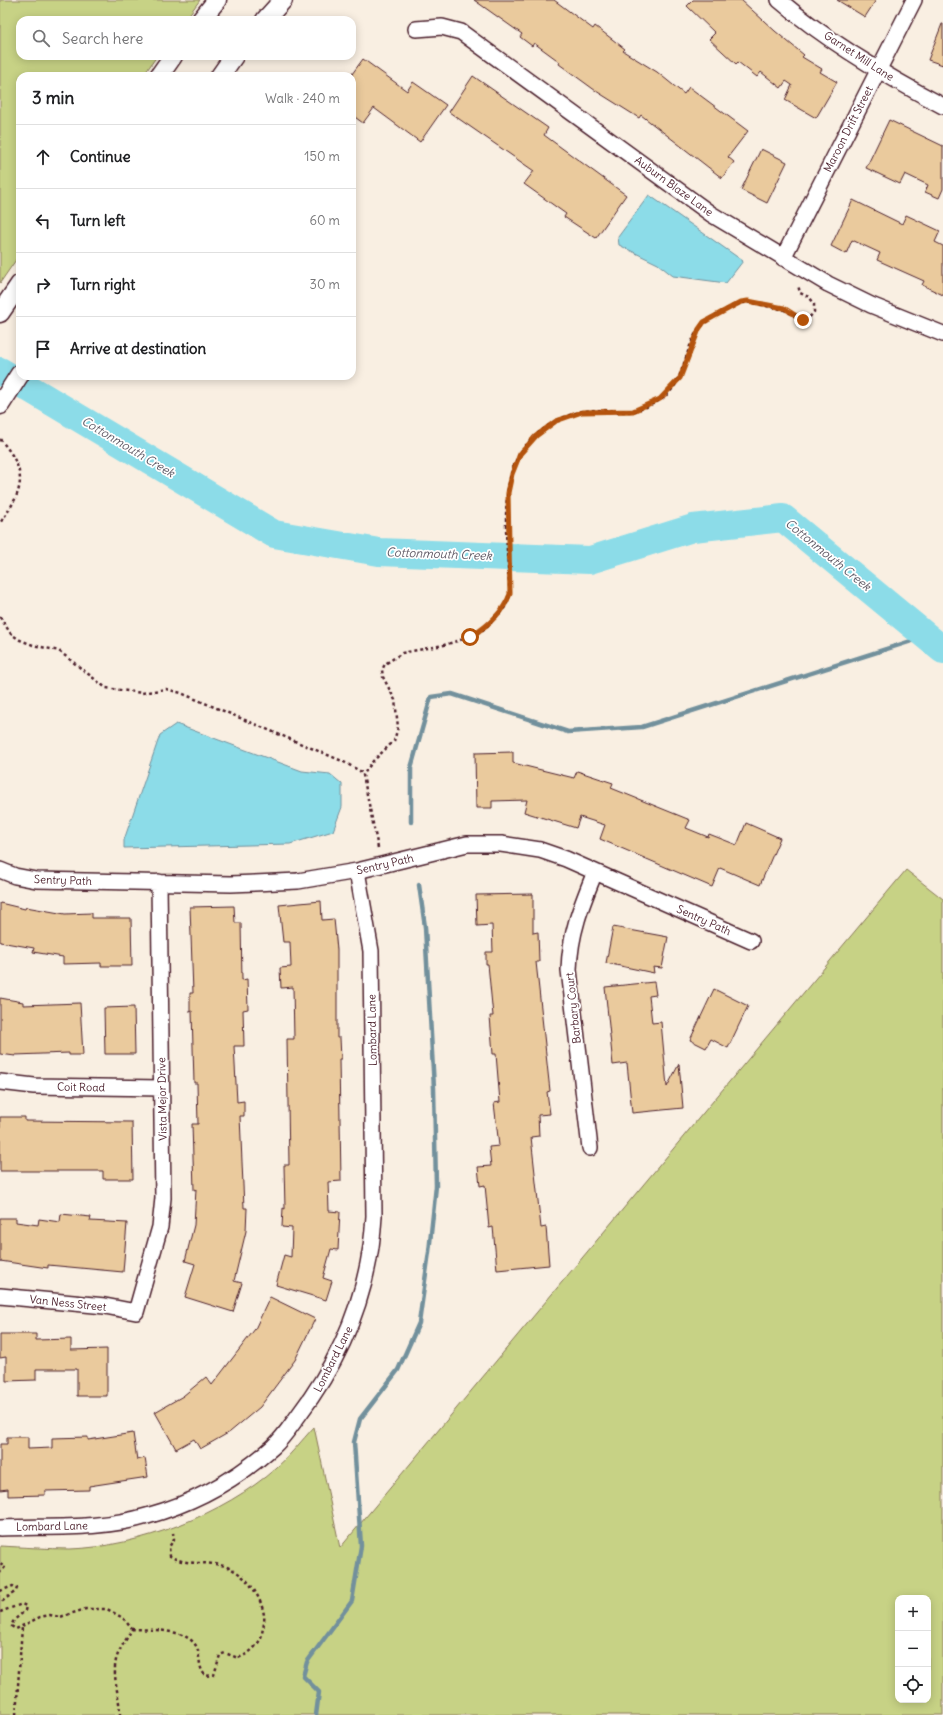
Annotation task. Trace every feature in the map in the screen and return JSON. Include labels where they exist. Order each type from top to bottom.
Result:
[{"type":"street","points":[[204,16],[217,0]]},
{"type":"street","points":[[269,16],[283,0]]},
{"type":"street","name":"Garnet Mill Lane","points":[[779,0],[840,45],[943,106]]},
{"type":"street","name":"Maroon Drift Street","points":[[783,258],[914,0]]},
{"type":"street","name":"Auburn Blaze Lane","points":[[416,29],[442,27],[461,32],[711,214],[828,284],[943,334]]},
{"type":"street","points":[[162,72],[170,60]]},
{"type":"street","points":[[223,72],[231,60]]},
{"type":"street","points":[[0,313],[16,290]]},
{"type":"street","points":[[0,405],[16,380]]},
{"type":"street","name":"Sentry Path","points":[[0,870],[15,876],[36,880],[231,884],[282,882],[358,871],[467,844],[501,844],[540,850],[566,859],[751,941]]},
{"type":"street","name":"Lombard Lane","points":[[0,1528],[96,1525],[146,1516],[196,1499],[236,1476],[280,1440],[314,1396],[344,1341],[362,1293],[372,1249],[374,1216],[371,951],[358,871]]},
{"type":"street","name":"Barbary Court","points":[[590,1148],[569,970],[569,947],[577,915],[595,872]]},
{"type":"street","name":"Vista Mejor Drive","points":[[136,1312],[160,1227],[163,1198],[159,882]]},
{"type":"street","name":"Coit Road","points":[[0,1082],[34,1086],[161,1088]]},
{"type":"street","name":"Van Ness Street","points":[[0,1296],[105,1306],[136,1312]]},
{"type":"path","points":[[363,775],[373,761],[394,741],[398,727],[395,700],[383,677],[382,670],[385,664],[402,653],[444,645],[470,637],[484,629],[505,607],[510,594],[508,493],[512,474],[520,454],[536,436],[556,421],[582,412],[633,411],[660,399],[680,378],[699,329],[704,322],[741,302],[748,301],[779,307],[790,311],[798,319],[808,319],[814,312],[814,303],[809,297],[800,293],[798,285]]},
{"type":"path","points":[[0,439],[12,456],[18,470],[20,485],[13,506],[0,523]]},
{"type":"path","points":[[0,617],[11,634],[20,640],[33,645],[59,651],[106,688],[142,692],[166,690],[174,691],[342,761],[360,771],[363,775],[378,848]]},
{"type":"path","points":[[0,1612],[22,1604],[26,1606],[25,1611],[14,1620],[11,1626],[16,1629],[40,1617],[50,1615],[60,1617],[86,1608],[106,1609],[123,1618],[132,1629],[173,1632],[190,1638],[198,1648],[202,1673],[206,1676],[214,1675],[220,1655],[225,1653],[238,1658],[248,1655],[262,1636],[265,1617],[260,1599],[244,1577],[228,1568],[215,1564],[193,1564],[179,1561],[170,1556],[169,1547],[174,1539],[173,1532]]},
{"type":"path","points":[[0,1564],[5,1567],[0,1573]]},
{"type":"path","points":[[0,1590],[14,1586],[17,1588],[16,1591],[0,1604]]},
{"type":"path","points":[[16,1715],[22,1626]]},
{"type":"path","points":[[120,1715],[120,1700],[115,1672],[118,1655],[132,1629]]},
{"type":"green space","points":[[0,0],[200,0],[188,16],[16,16],[16,60],[154,60],[146,72],[16,72],[16,260],[0,283]]},
{"type":"green space","points":[[906,870],[943,899],[943,1715],[0,1715],[0,1546],[70,1549],[97,1547],[152,1535],[179,1525],[232,1500],[255,1485],[276,1468],[314,1427],[340,1548]]},
{"type":"water","points":[[649,195],[743,261],[726,283],[673,276],[658,264],[619,245],[618,237]]},
{"type":"water","points":[[176,724],[302,771],[330,774],[342,784],[342,807],[333,831],[290,844],[124,848],[124,840],[160,735]]},
{"type":"building","points":[[474,0],[554,0],[593,29],[595,26],[625,49],[623,51],[657,72],[684,94],[689,87],[748,131],[728,157],[734,162],[722,178],[641,115],[639,118],[596,91],[559,64],[560,62],[534,43],[532,46],[520,37],[522,34]]},
{"type":"building","points":[[693,0],[741,0],[804,55],[802,57],[822,69],[820,72],[837,82],[816,118],[785,100],[792,85],[786,81],[781,88],[761,72],[757,77],[738,62],[736,64],[709,39],[715,33],[687,6]]},
{"type":"building","points":[[837,0],[876,0],[865,17]]},
{"type":"building","points":[[943,24],[943,65],[928,60]]},
{"type":"building","points":[[363,59],[407,91],[413,82],[446,105],[420,142],[374,108],[363,123],[356,118],[356,72],[353,72]]},
{"type":"building","points":[[473,76],[548,128],[544,135],[626,195],[596,238],[564,217],[566,214],[524,184],[534,171],[449,112]]},
{"type":"building","points":[[889,120],[943,146],[943,189],[939,198],[925,192],[928,185],[905,174],[900,184],[866,168]]},
{"type":"building","points":[[761,149],[787,162],[767,203],[741,190]]},
{"type":"building","points":[[853,200],[902,224],[906,215],[940,231],[935,242],[943,246],[943,295],[922,285],[924,281],[877,260],[880,253],[852,240],[846,254],[831,246]]},
{"type":"building","points":[[513,752],[513,763],[574,778],[577,771],[613,783],[611,788],[690,820],[686,828],[708,837],[709,834],[737,845],[746,823],[780,838],[760,885],[720,868],[712,887],[600,839],[605,825],[580,817],[576,828],[524,812],[527,800],[492,801],[492,808],[476,808],[475,753]]},
{"type":"building","points":[[533,894],[533,933],[538,932],[539,962],[536,962],[550,1091],[547,1092],[550,1114],[538,1115],[539,1136],[531,1137],[541,1228],[546,1227],[549,1265],[497,1270],[493,1227],[489,1228],[485,1185],[480,1186],[478,1167],[491,1166],[489,1147],[499,1146],[494,1103],[500,1102],[496,1054],[493,1054],[490,1016],[493,1016],[488,964],[486,964],[486,952],[493,952],[492,925],[477,926],[476,895]]},
{"type":"building","points":[[321,901],[322,920],[334,919],[337,950],[337,1038],[340,1038],[341,1059],[339,1059],[341,1181],[328,1182],[329,1211],[340,1212],[338,1250],[331,1249],[323,1278],[332,1281],[326,1300],[276,1285],[284,1255],[291,1257],[292,1228],[282,1227],[283,1208],[285,1209],[284,1165],[289,1165],[287,1039],[294,1039],[293,987],[281,988],[280,968],[291,967],[290,942],[283,942],[279,905]]},
{"type":"building","points":[[0,903],[25,909],[26,907],[65,914],[92,913],[92,918],[131,918],[132,966],[101,966],[101,963],[63,964],[63,957],[33,952],[34,948],[0,942]]},
{"type":"building","points":[[234,906],[235,923],[241,923],[242,980],[247,979],[248,1009],[243,1010],[244,1046],[234,1046],[237,1102],[244,1101],[244,1116],[240,1116],[244,1208],[247,1208],[246,1231],[234,1281],[242,1283],[233,1312],[185,1297],[195,1264],[185,1261],[194,1225],[196,1189],[194,1190],[192,1124],[198,1124],[197,1083],[194,1083],[192,1011],[190,1012],[190,993],[193,993],[190,907]]},
{"type":"building","points":[[613,927],[668,937],[662,968],[653,967],[654,973],[606,963]]},
{"type":"building","points":[[654,982],[656,995],[649,996],[652,1023],[661,1022],[667,1087],[679,1064],[683,1108],[632,1113],[627,1063],[613,1065],[605,987]]},
{"type":"building","points":[[714,989],[748,1006],[728,1048],[711,1039],[706,1048],[690,1040]]},
{"type":"building","points":[[0,998],[23,1002],[23,1005],[80,1003],[83,1055],[69,1055],[69,1053],[15,1056],[0,1054]]},
{"type":"building","points":[[134,1007],[135,1054],[105,1054],[104,1008]]},
{"type":"building","points":[[0,1117],[25,1117],[25,1121],[132,1122],[133,1179],[103,1179],[103,1171],[0,1171]]},
{"type":"building","points":[[61,1214],[91,1217],[90,1221],[127,1223],[123,1272],[48,1265],[48,1268],[0,1261],[0,1218],[16,1218],[16,1222],[38,1225],[39,1219],[60,1222]]},
{"type":"building","points":[[270,1297],[315,1319],[295,1360],[260,1407],[230,1432],[200,1449],[194,1439],[176,1449],[155,1412],[183,1396],[206,1377],[212,1385],[255,1329]]},
{"type":"building","points":[[0,1334],[36,1334],[36,1340],[71,1339],[71,1350],[107,1349],[107,1396],[77,1396],[77,1369],[36,1369],[36,1380],[6,1381],[6,1357],[0,1358]]},
{"type":"building","points":[[133,1433],[137,1460],[145,1458],[148,1477],[89,1486],[89,1490],[45,1491],[45,1495],[8,1496],[8,1489],[0,1490],[0,1444],[7,1444],[7,1437],[28,1437],[28,1449],[52,1448],[52,1438],[88,1437],[88,1440]]},
{"type":"waterway","name":"Cottonmouth Creek","points":[[0,371],[274,534],[379,552],[590,560],[693,528],[783,518],[943,650]]},
{"type":"waterway","points":[[411,822],[411,768],[431,697],[452,694],[568,732],[642,727],[927,636]]},
{"type":"waterway","points":[[316,1715],[319,1692],[303,1676],[307,1662],[352,1601],[361,1546],[354,1442],[360,1419],[398,1370],[419,1323],[429,1252],[436,1186],[434,1088],[425,927],[419,885]]},
{"type":"route","points":[[470,637],[484,629],[505,607],[510,594],[507,518],[508,493],[512,474],[520,454],[536,436],[556,421],[582,412],[633,411],[660,399],[680,378],[693,339],[704,322],[741,302],[748,301],[784,308],[790,311],[798,319],[803,320]]}]
